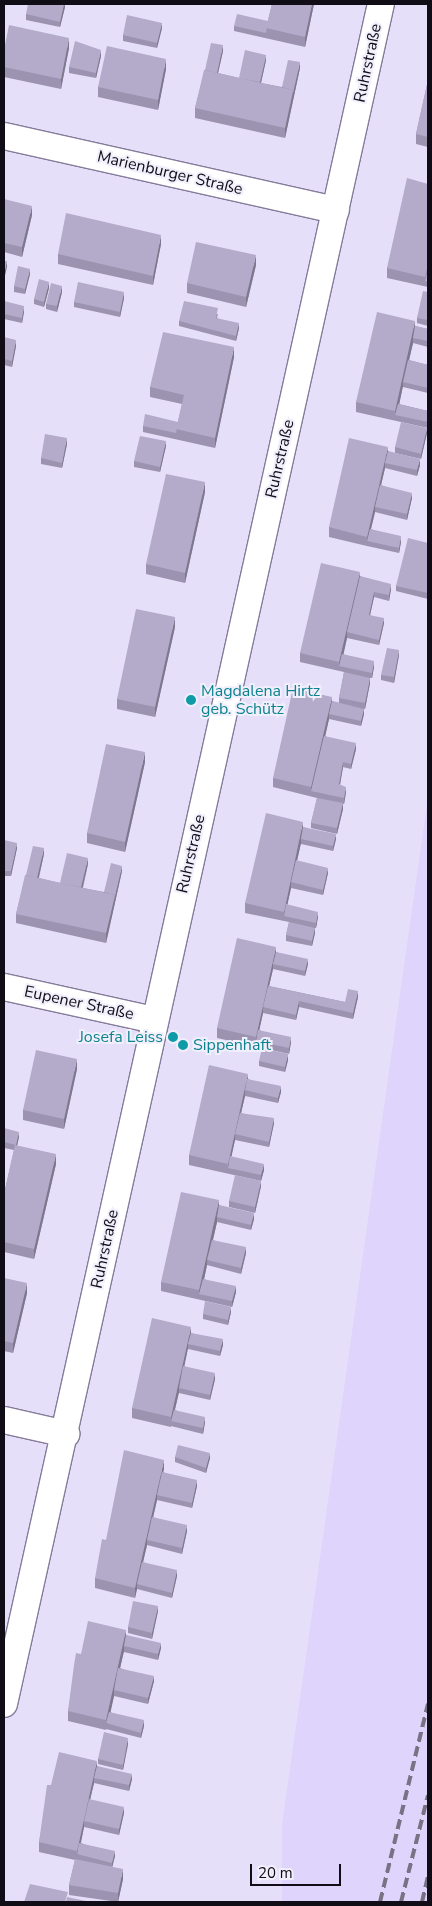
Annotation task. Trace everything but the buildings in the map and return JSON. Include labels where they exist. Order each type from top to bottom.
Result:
[{"type":"street","name":"Ruhrstraße","points":[[4,1704],[66,1434],[154,1020],[381,4]]},
{"type":"street","name":"Marienburger Straße","points":[[4,136],[336,210]]},
{"type":"street","name":"Eupener Straße","points":[[4,987],[154,1020]]},
{"type":"street","points":[[4,1420],[66,1434]]},
{"type":"shaded area","points":[[428,797],[428,1902],[282,1902],[282,1825]]},
{"type":"railway","points":[[380,1902],[428,1704]]},
{"type":"railway","points":[[401,1902],[428,1795]]},
{"type":"railway","points":[[422,1902],[428,1876]]},
{"type":"place","name":"Magdalena Hirtz geb. Schütz","points":[[191,700]]},
{"type":"place","name":"Josefa Leiss","points":[[173,1037]]},
{"type":"place","name":"Sippenhaft","points":[[183,1045]]}]
